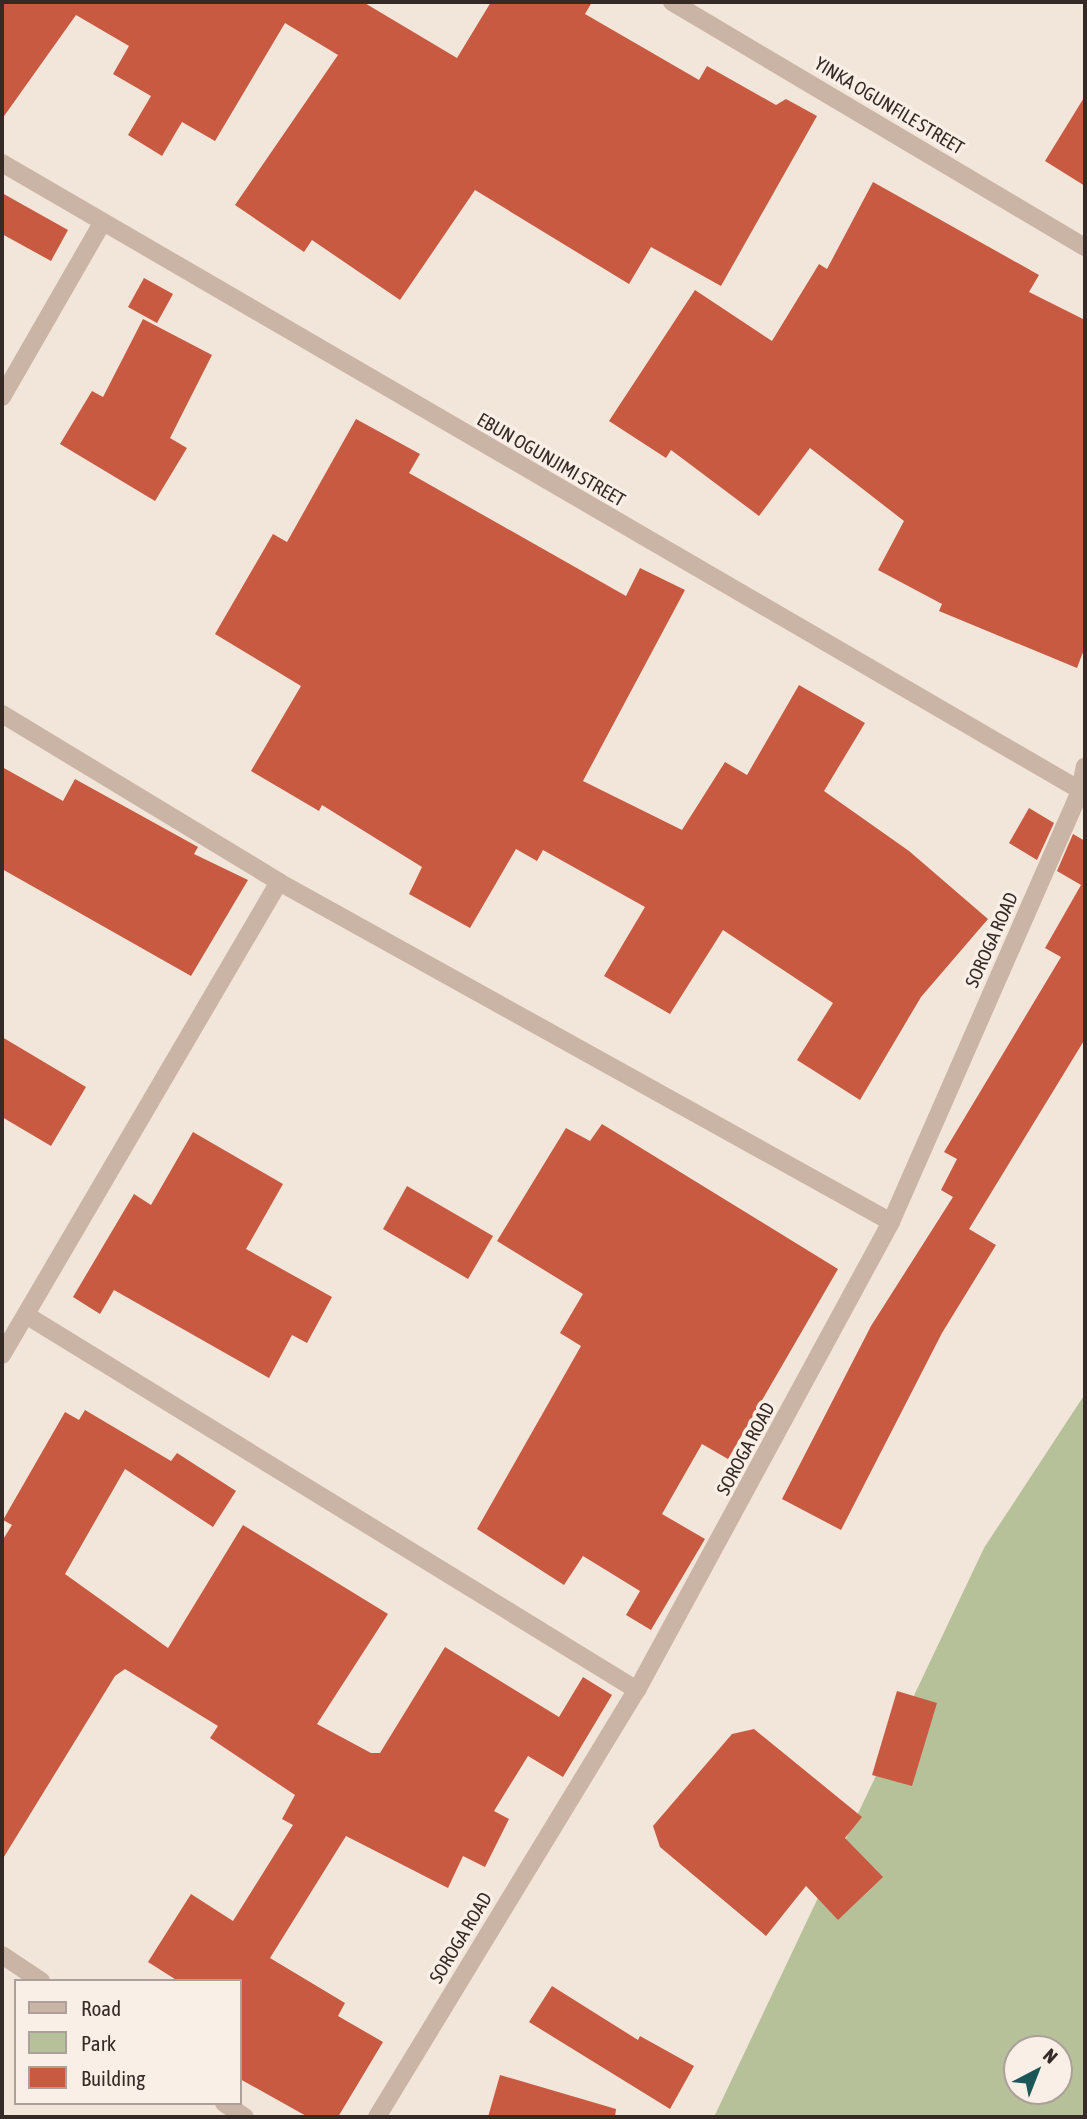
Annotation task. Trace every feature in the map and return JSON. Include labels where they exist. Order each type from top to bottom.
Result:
[{"type":"street","name":"YINKA OGUNFILE STREET","points":[[672,2],[1085,247]]},
{"type":"street","name":"EBUN OGUNJIMI STREET","points":[[2,163],[1082,792]]},
{"type":"street","points":[[2,397],[102,223]]},
{"type":"street","points":[[2,714],[279,882],[891,1222]]},
{"type":"street","name":"SOROGA ROAD","points":[[377,2117],[637,1690],[891,1222],[1082,792],[1085,766]]},
{"type":"street","points":[[2,1355],[279,882]]},
{"type":"street","points":[[26,1315],[637,1690]]},
{"type":"street","points":[[2,1955],[38,1979]]},
{"type":"street","points":[[228,2105],[246,2117]]},
{"type":"green space","points":[[1085,1394],[1085,2117],[714,2117],[984,1548]]},
{"type":"building","points":[[2,2],[363,2],[457,58],[491,2],[592,2],[585,14],[699,80],[707,66],[776,105],[786,99],[817,116],[721,286],[651,247],[629,284],[475,190],[400,300],[312,240],[304,252],[235,205],[338,55],[285,23],[215,141],[182,122],[162,156],[128,135],[151,96],[113,74],[129,46],[76,15],[2,119]]},
{"type":"building","points":[[1085,96],[1085,186],[1045,161]]},
{"type":"building","points":[[873,182],[1039,275],[1029,292],[1085,320],[1085,647],[1077,668],[939,611],[942,604],[878,570],[904,521],[810,448],[759,516],[671,450],[666,458],[609,421],[695,290],[772,341],[819,264],[827,269]]},
{"type":"building","points":[[2,193],[68,230],[51,261],[2,234]]},
{"type":"building","points":[[144,278],[173,294],[157,323],[128,307]]},
{"type":"building","points":[[143,319],[212,355],[170,438],[187,448],[155,501],[60,444],[92,391],[103,397]]},
{"type":"building","points":[[356,419],[420,454],[409,473],[626,596],[640,568],[685,590],[583,781],[682,830],[725,762],[747,775],[799,685],[865,723],[824,791],[909,851],[988,919],[921,997],[860,1100],[797,1060],[833,1003],[723,930],[670,1014],[604,976],[645,907],[543,850],[537,861],[516,849],[470,928],[409,894],[422,867],[322,805],[319,811],[251,771],[301,686],[215,634],[273,534],[287,542]]},
{"type":"building","points":[[2,767],[63,801],[75,779],[198,847],[194,854],[248,880],[191,976],[2,869]]},
{"type":"building","points":[[1029,808],[1054,823],[1037,860],[1009,843]]},
{"type":"building","points":[[1073,834],[1085,841],[1085,1039],[969,1229],[996,1245],[942,1333],[841,1530],[782,1499],[871,1326],[953,1197],[941,1190],[957,1159],[944,1152],[1061,957],[1045,948],[1081,885],[1057,871]]},
{"type":"building","points":[[2,1037],[86,1087],[51,1146],[2,1117]]},
{"type":"building","points":[[602,1124],[838,1269],[728,1459],[702,1444],[662,1514],[705,1539],[651,1630],[626,1615],[640,1591],[583,1556],[564,1585],[477,1529],[581,1346],[560,1333],[583,1294],[497,1241],[566,1128],[590,1141]]},
{"type":"building","points":[[193,1132],[283,1184],[246,1249],[332,1297],[307,1343],[292,1335],[269,1378],[114,1290],[100,1314],[73,1297],[134,1194],[151,1205]]},
{"type":"building","points":[[407,1186],[493,1236],[468,1279],[383,1229]]},
{"type":"building","points":[[85,1410],[171,1461],[177,1453],[236,1491],[213,1527],[125,1469],[65,1574],[168,1648],[243,1525],[388,1614],[317,1724],[371,1753],[380,1753],[445,1647],[559,1717],[583,1677],[612,1695],[563,1777],[528,1756],[494,1811],[509,1819],[485,1867],[463,1856],[448,1888],[346,1836],[270,1958],[345,2003],[338,2016],[383,2042],[338,2117],[308,2117],[242,2080],[242,1979],[175,1979],[148,1962],[191,1894],[233,1921],[293,1825],[282,1819],[295,1795],[210,1738],[218,1726],[125,1669],[115,1676],[2,1860],[2,1541],[12,1525],[3,1520],[65,1412],[79,1420]]},
{"type":"building","points":[[897,1691],[937,1703],[912,1786],[872,1775]]},
{"type":"building","points":[[754,1729],[862,1817],[845,1838],[883,1877],[838,1920],[806,1886],[766,1936],[660,1847],[653,1826],[732,1734]]},
{"type":"building","points":[[552,1986],[638,2040],[640,2036],[694,2066],[670,2109],[529,2022]]},
{"type":"building","points":[[500,2075],[616,2109],[615,2117],[488,2117]]}]
